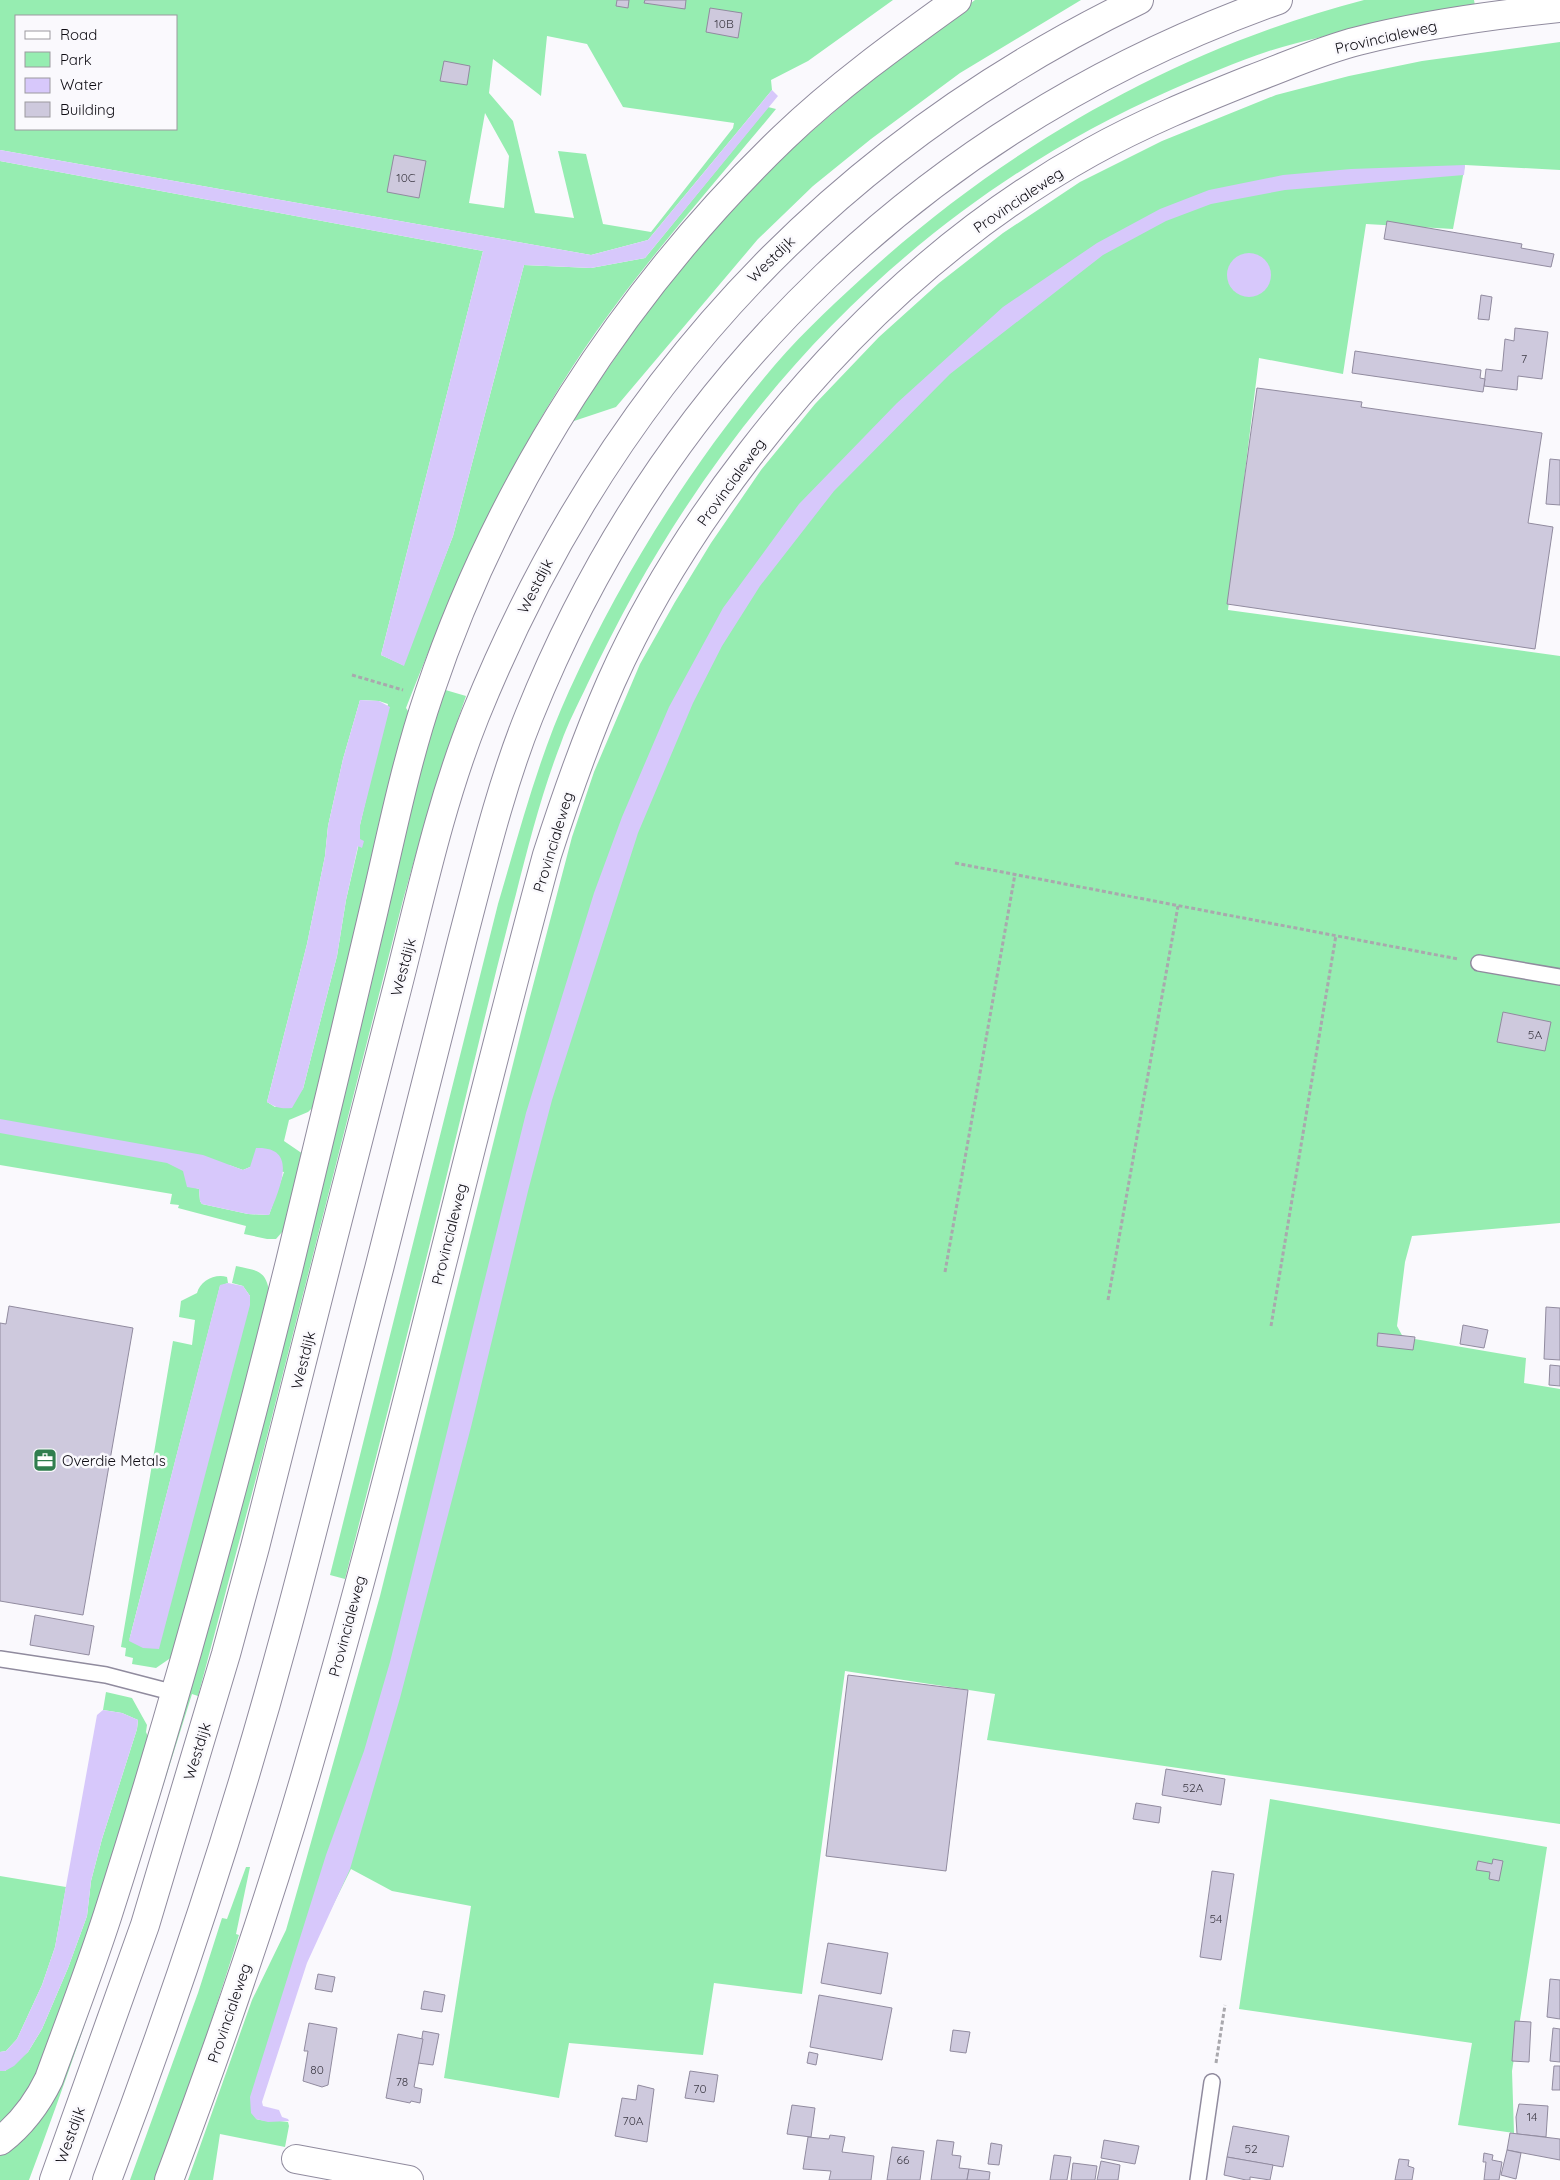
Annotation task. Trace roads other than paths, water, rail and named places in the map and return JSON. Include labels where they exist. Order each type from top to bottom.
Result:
[{"type":"main road","points":[[0,2141],[38,2102],[49,2079],[106,1918],[175,1693],[221,1529],[289,1263],[379,886],[399,794],[428,697],[472,584],[522,480],[584,378],[613,334],[681,248],[782,138],[856,75],[957,0]]},
{"type":"main road","name":"Westdijk","points":[[54,2180],[146,1924],[226,1654],[258,1538],[435,842],[473,722],[519,615],[581,502],[618,443],[698,337],[743,287],[817,215],[857,180],[914,136],[1018,65],[1080,29],[1139,0]]},
{"type":"main road","points":[[107,2180],[165,2022],[208,1894],[286,1634],[452,979],[507,775],[529,716],[571,621],[620,533],[657,474],[696,420],[770,330],[832,268],[901,210],[967,160],[1102,76],[1175,40],[1278,0]]},
{"type":"main road","name":"Provincialeweg","points":[[169,2180],[237,1991],[312,1756],[376,1517],[521,951],[553,836],[574,772],[611,680],[656,595],[709,508],[792,400],[858,328],[930,262],[1007,205],[1089,153],[1144,124],[1213,95],[1297,61],[1357,41],[1475,16],[1560,8]]},
{"type":"main road","points":[[296,2159],[409,2180]]},
{"type":"lane","points":[[1479,963],[1560,977]]},
{"type":"lane","points":[[0,1659],[106,1675],[175,1693]]},
{"type":"lane","points":[[1198,2180],[1212,2082]]},
{"type":"water","points":[[772,90],[778,96],[645,258],[591,268],[524,265],[453,536],[404,666],[381,655],[483,251],[0,161],[0,150],[591,255],[648,240]]},
{"type":"water","points":[[1465,165],[1464,175],[1285,190],[1211,204],[1166,221],[1103,255],[950,374],[834,491],[760,586],[722,646],[693,703],[638,833],[552,1100],[471,1427],[400,1698],[350,1869],[307,1963],[262,2102],[263,2106],[279,2110],[282,2117],[289,2121],[268,2122],[256,2119],[251,2113],[250,2097],[326,1855],[364,1751],[390,1662],[526,1113],[594,893],[622,817],[669,707],[723,608],[799,504],[897,403],[1003,307],[1097,243],[1160,209],[1209,190],[1283,175],[1351,169]]},
{"type":"water","points":[[1249,253],[1261,257],[1267,263],[1271,275],[1267,287],[1261,293],[1249,297],[1237,293],[1231,287],[1227,275],[1231,263],[1237,257]]},
{"type":"water","points":[[360,700],[379,701],[390,707],[360,825],[360,839],[364,841],[362,848],[358,846],[346,900],[337,956],[303,1089],[292,1108],[279,1108],[267,1102],[307,944],[325,856],[328,826],[343,759]]},
{"type":"water","points":[[0,1119],[203,1155],[243,1170],[250,1167],[256,1148],[270,1149],[278,1154],[282,1162],[281,1183],[269,1215],[248,1214],[202,1204],[199,1189],[187,1187],[183,1171],[167,1163],[0,1133]]},
{"type":"water","points":[[228,1283],[243,1286],[250,1296],[250,1305],[159,1649],[143,1648],[129,1641],[220,1285]]},
{"type":"water","points":[[103,1710],[122,1713],[138,1720],[137,1729],[102,1839],[91,1881],[87,1916],[68,1968],[42,2029],[28,2052],[14,2066],[5,2071],[0,2071],[0,2052],[6,2051],[17,2039],[42,1985],[55,1947],[97,1715]]},
{"type":"place","name":"Overdie Metals","points":[[45,1460]]}]
